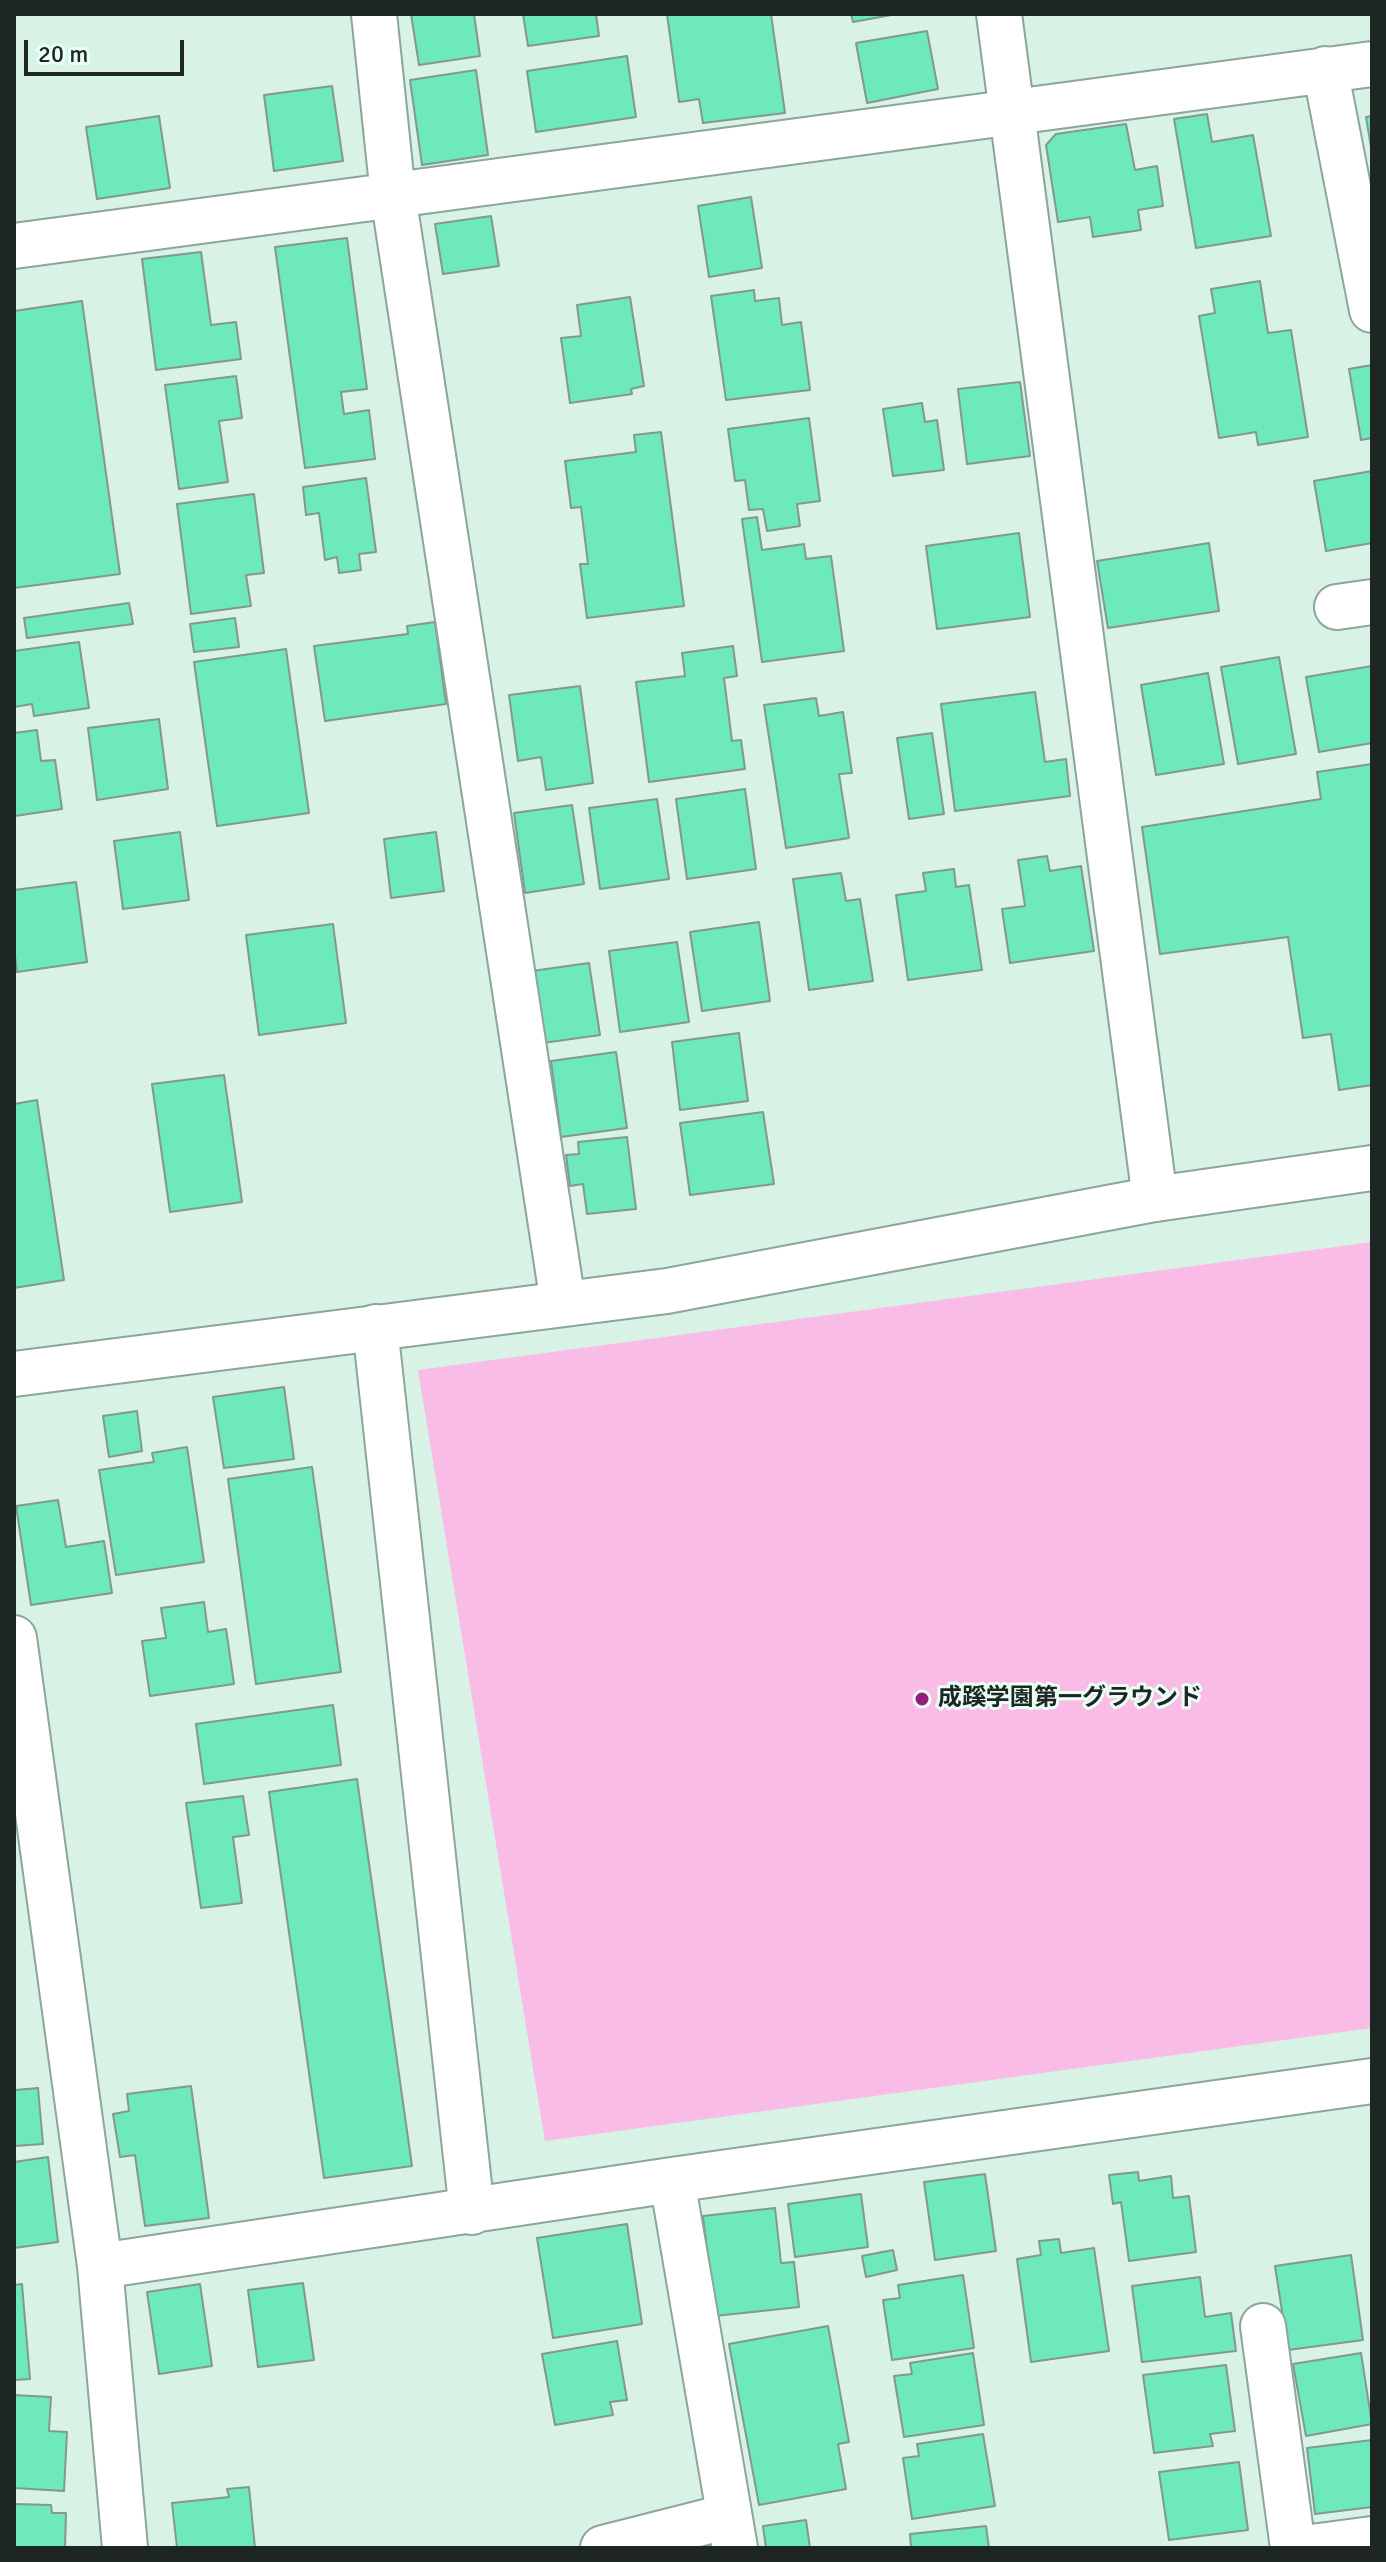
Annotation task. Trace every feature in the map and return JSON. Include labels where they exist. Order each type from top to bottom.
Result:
[{"type":"street","points":[[374,14],[393,195],[563,1303]]},
{"type":"street","points":[[999,14],[1155,1199]]},
{"type":"street","points":[[14,246],[1372,64]]},
{"type":"street","points":[[1325,69],[1372,310]]},
{"type":"street","points":[[14,1374],[667,1291],[1155,1199],[1372,1168]]},
{"type":"street","points":[[375,1327],[472,2212]]},
{"type":"street","points":[[14,1638],[100,2266],[125,2548]]},
{"type":"street","points":[[100,2266],[672,2180],[1372,2081]]},
{"type":"street","points":[[603,2548],[732,2532],[672,2180]]},
{"type":"street","points":[[1263,2326],[1293,2548]]},
{"type":"street","points":[[1304,2548],[1372,2539]]},
{"type":"shaded area","name":"成蹊学園第一グラウンド","points":[[1372,1242],[1372,2028],[545,2141],[418,1370]]},
{"type":"building","points":[[411,14],[474,14],[480,56],[419,65]]},
{"type":"building","points":[[523,14],[596,14],[599,36],[528,46]]},
{"type":"building","points":[[667,14],[771,14],[785,113],[703,123],[699,99],[679,102]]},
{"type":"building","points":[[851,14],[897,14],[853,22]]},
{"type":"building","points":[[927,31],[938,89],[867,103],[856,43]]},
{"type":"building","points":[[627,56],[636,117],[536,132],[527,71]]},
{"type":"building","points":[[476,70],[488,155],[422,165],[410,80]]},
{"type":"building","points":[[332,86],[343,161],[274,171],[264,95]]},
{"type":"building","points":[[1207,114],[1212,142],[1253,135],[1271,236],[1196,248],[1174,119]]},
{"type":"building","points":[[159,116],[170,188],[97,199],[86,127]]},
{"type":"building","points":[[1372,116],[1372,153],[1366,117]]},
{"type":"building","points":[[1126,124],[1135,170],[1157,166],[1163,206],[1138,210],[1141,230],[1093,237],[1090,217],[1058,222],[1046,145],[1056,134]]},
{"type":"building","points":[[751,197],[762,268],[709,277],[698,206]]},
{"type":"building","points":[[491,216],[499,266],[443,274],[435,224]]},
{"type":"building","points":[[347,238],[367,389],[341,392],[344,414],[369,410],[375,459],[305,468],[275,247]]},
{"type":"building","points":[[201,252],[211,325],[236,322],[241,359],[156,370],[142,259]]},
{"type":"building","points":[[1260,281],[1268,333],[1291,330],[1308,437],[1258,445],[1256,432],[1219,438],[1199,316],[1215,313],[1211,289]]},
{"type":"building","points":[[754,290],[755,301],[779,298],[782,325],[801,322],[810,390],[726,400],[711,296]]},
{"type":"building","points":[[630,297],[644,386],[631,389],[632,394],[570,403],[561,338],[581,336],[577,305]]},
{"type":"building","points":[[82,301],[120,574],[14,588],[14,311]]},
{"type":"building","points":[[1372,365],[1372,438],[1361,440],[1349,369]]},
{"type":"building","points":[[236,376],[242,418],[219,421],[228,482],[179,489],[165,385]]},
{"type":"building","points":[[1020,382],[1030,456],[967,464],[958,389]]},
{"type":"building","points":[[922,403],[925,422],[937,420],[944,470],[893,476],[883,409]]},
{"type":"building","points":[[809,418],[820,501],[797,504],[800,526],[767,531],[763,509],[749,510],[745,480],[735,481],[728,429]]},
{"type":"building","points":[[661,432],[684,606],[587,618],[580,564],[588,564],[581,507],[571,508],[565,461],[636,452],[634,435]]},
{"type":"building","points":[[1372,471],[1372,543],[1326,551],[1314,481]]},
{"type":"building","points":[[366,478],[376,552],[359,554],[361,570],[339,573],[337,557],[325,560],[319,513],[306,515],[303,487]]},
{"type":"building","points":[[254,494],[264,573],[246,575],[251,606],[191,614],[177,504]]},
{"type":"building","points":[[757,517],[762,550],[804,544],[806,559],[831,556],[844,651],[762,662],[742,519]]},
{"type":"building","points":[[1019,533],[1030,617],[937,629],[926,546]]},
{"type":"building","points":[[1209,543],[1219,611],[1108,628],[1097,561]]},
{"type":"building","points":[[129,603],[133,624],[27,638],[24,618]]},
{"type":"building","points":[[235,618],[239,647],[194,652],[190,624]]},
{"type":"building","points":[[435,622],[446,704],[325,721],[314,646],[408,634],[407,626]]},
{"type":"building","points":[[79,642],[89,708],[34,716],[32,704],[14,707],[14,651]]},
{"type":"building","points":[[733,646],[737,676],[724,678],[732,741],[741,740],[745,769],[649,782],[636,682],[685,676],[682,653]]},
{"type":"building","points":[[286,649],[309,813],[217,826],[194,662]]},
{"type":"building","points":[[1279,657],[1296,754],[1238,764],[1221,667]]},
{"type":"building","points":[[1372,666],[1372,743],[1319,752],[1306,677]]},
{"type":"building","points":[[1208,673],[1224,764],[1156,775],[1141,685]]},
{"type":"building","points":[[580,686],[593,783],[546,790],[541,757],[518,761],[509,695]]},
{"type":"building","points":[[1035,692],[1045,762],[1066,759],[1070,796],[955,811],[941,704]]},
{"type":"building","points":[[816,698],[819,716],[843,712],[852,773],[839,774],[849,838],[786,848],[764,705]]},
{"type":"building","points":[[159,719],[168,789],[97,800],[88,728]]},
{"type":"building","points":[[37,730],[41,761],[55,760],[62,809],[15,816],[14,733]]},
{"type":"building","points":[[932,733],[944,814],[909,819],[897,738]]},
{"type":"building","points":[[1372,764],[1372,1085],[1339,1090],[1331,1034],[1303,1038],[1288,937],[1160,954],[1142,827],[1321,799],[1317,772]]},
{"type":"building","points":[[745,789],[756,869],[687,879],[676,799]]},
{"type":"building","points":[[657,799],[669,879],[600,889],[589,808]]},
{"type":"building","points":[[572,805],[584,884],[525,893],[514,813]]},
{"type":"building","points":[[180,832],[189,900],[123,909],[114,841]]},
{"type":"building","points":[[436,832],[444,891],[391,898],[384,839]]},
{"type":"building","points":[[1047,856],[1050,871],[1081,866],[1094,951],[1010,963],[1002,909],[1025,906],[1018,860]]},
{"type":"building","points":[[954,869],[956,887],[969,885],[982,970],[908,980],[896,895],[926,891],[923,873]]},
{"type":"building","points":[[841,873],[846,901],[860,899],[873,981],[809,990],[793,879]]},
{"type":"building","points":[[76,882],[87,962],[17,972],[14,890]]},
{"type":"building","points":[[759,922],[770,1001],[702,1011],[690,932]]},
{"type":"building","points":[[333,924],[346,1023],[259,1035],[246,935]]},
{"type":"building","points":[[677,942],[689,1022],[620,1032],[609,951]]},
{"type":"building","points":[[589,963],[600,1035],[543,1043],[532,971]]},
{"type":"building","points":[[739,1033],[748,1101],[680,1110],[672,1042]]},
{"type":"building","points":[[616,1052],[627,1128],[561,1137],[551,1061]]},
{"type":"building","points":[[224,1075],[242,1202],[170,1212],[152,1084]]},
{"type":"building","points":[[37,1100],[64,1280],[14,1288],[14,1104]]},
{"type":"building","points":[[763,1112],[774,1184],[690,1195],[680,1123]]},
{"type":"building","points":[[627,1137],[636,1209],[587,1214],[583,1184],[570,1186],[566,1155],[579,1154],[578,1142]]},
{"type":"building","points":[[284,1387],[294,1459],[224,1468],[213,1397]]},
{"type":"building","points":[[137,1411],[142,1451],[109,1457],[103,1416]]},
{"type":"building","points":[[187,1447],[204,1562],[116,1575],[99,1470],[154,1462],[152,1453]]},
{"type":"building","points":[[312,1467],[341,1672],[256,1684],[228,1479]]},
{"type":"building","points":[[58,1500],[66,1547],[104,1541],[112,1593],[31,1605],[16,1506]]},
{"type":"building","points":[[204,1602],[208,1632],[226,1629],[234,1684],[150,1696],[142,1641],[166,1638],[161,1608]]},
{"type":"building","points":[[333,1705],[341,1765],[204,1784],[196,1724]]},
{"type":"building","points":[[357,1779],[412,2166],[324,2178],[269,1792]]},
{"type":"building","points":[[243,1796],[249,1835],[233,1837],[242,1903],[201,1908],[186,1803]]},
{"type":"building","points":[[191,2086],[209,2218],[145,2226],[135,2155],[120,2157],[113,2114],[129,2111],[127,2094]]},
{"type":"building","points":[[38,2088],[43,2144],[14,2146],[15,2090]]},
{"type":"building","points":[[48,2157],[58,2242],[14,2248],[14,2162]]},
{"type":"building","points":[[1138,2172],[1139,2181],[1171,2176],[1173,2198],[1189,2196],[1196,2252],[1129,2261],[1121,2202],[1113,2204],[1109,2175]]},
{"type":"building","points":[[985,2174],[996,2251],[935,2260],[924,2182]]},
{"type":"building","points":[[861,2194],[868,2247],[795,2257],[788,2204]]},
{"type":"building","points":[[775,2208],[781,2263],[794,2262],[799,2307],[715,2316],[703,2216]]},
{"type":"building","points":[[627,2224],[642,2324],[553,2338],[537,2238]]},
{"type":"building","points":[[1059,2239],[1061,2253],[1094,2248],[1109,2351],[1031,2362],[1017,2259],[1041,2255],[1039,2241]]},
{"type":"building","points":[[893,2250],[897,2270],[866,2277],[862,2256]]},
{"type":"building","points":[[1351,2255],[1363,2340],[1288,2350],[1275,2266]]},
{"type":"building","points":[[963,2275],[974,2348],[892,2360],[883,2300],[900,2298],[898,2285]]},
{"type":"building","points":[[1200,2277],[1205,2317],[1231,2313],[1236,2351],[1142,2362],[1132,2286]]},
{"type":"building","points":[[303,2283],[314,2360],[258,2367],[248,2290]]},
{"type":"building","points":[[22,2284],[30,2379],[14,2380],[14,2285]]},
{"type":"building","points":[[200,2284],[212,2366],[159,2374],[147,2292]]},
{"type":"building","points":[[828,2326],[849,2442],[838,2444],[846,2489],[759,2505],[729,2344]]},
{"type":"building","points":[[617,2341],[627,2400],[610,2402],[613,2415],[555,2425],[542,2354]]},
{"type":"building","points":[[973,2353],[984,2425],[904,2437],[894,2376],[912,2374],[910,2363]]},
{"type":"building","points":[[1361,2353],[1372,2424],[1306,2436],[1293,2364]]},
{"type":"building","points":[[1226,2365],[1235,2431],[1210,2434],[1213,2446],[1154,2453],[1143,2375]]},
{"type":"building","points":[[14,2395],[51,2397],[49,2431],[67,2432],[64,2491],[14,2488]]},
{"type":"building","points":[[983,2434],[995,2506],[912,2519],[903,2458],[919,2456],[917,2444]]},
{"type":"building","points":[[1372,2440],[1372,2507],[1315,2514],[1307,2448]]},
{"type":"building","points":[[1239,2462],[1248,2530],[1169,2540],[1159,2472]]},
{"type":"building","points":[[249,2487],[255,2548],[177,2548],[172,2503],[229,2497],[227,2489]]},
{"type":"building","points":[[14,2504],[51,2505],[52,2513],[66,2513],[65,2548],[14,2548]]},
{"type":"building","points":[[806,2520],[810,2548],[766,2548],[763,2526]]},
{"type":"building","points":[[986,2526],[989,2548],[911,2548],[910,2534]]},
{"type":"place","name":"成蹊学園第一グラウンド","points":[[922,1699]]}]
